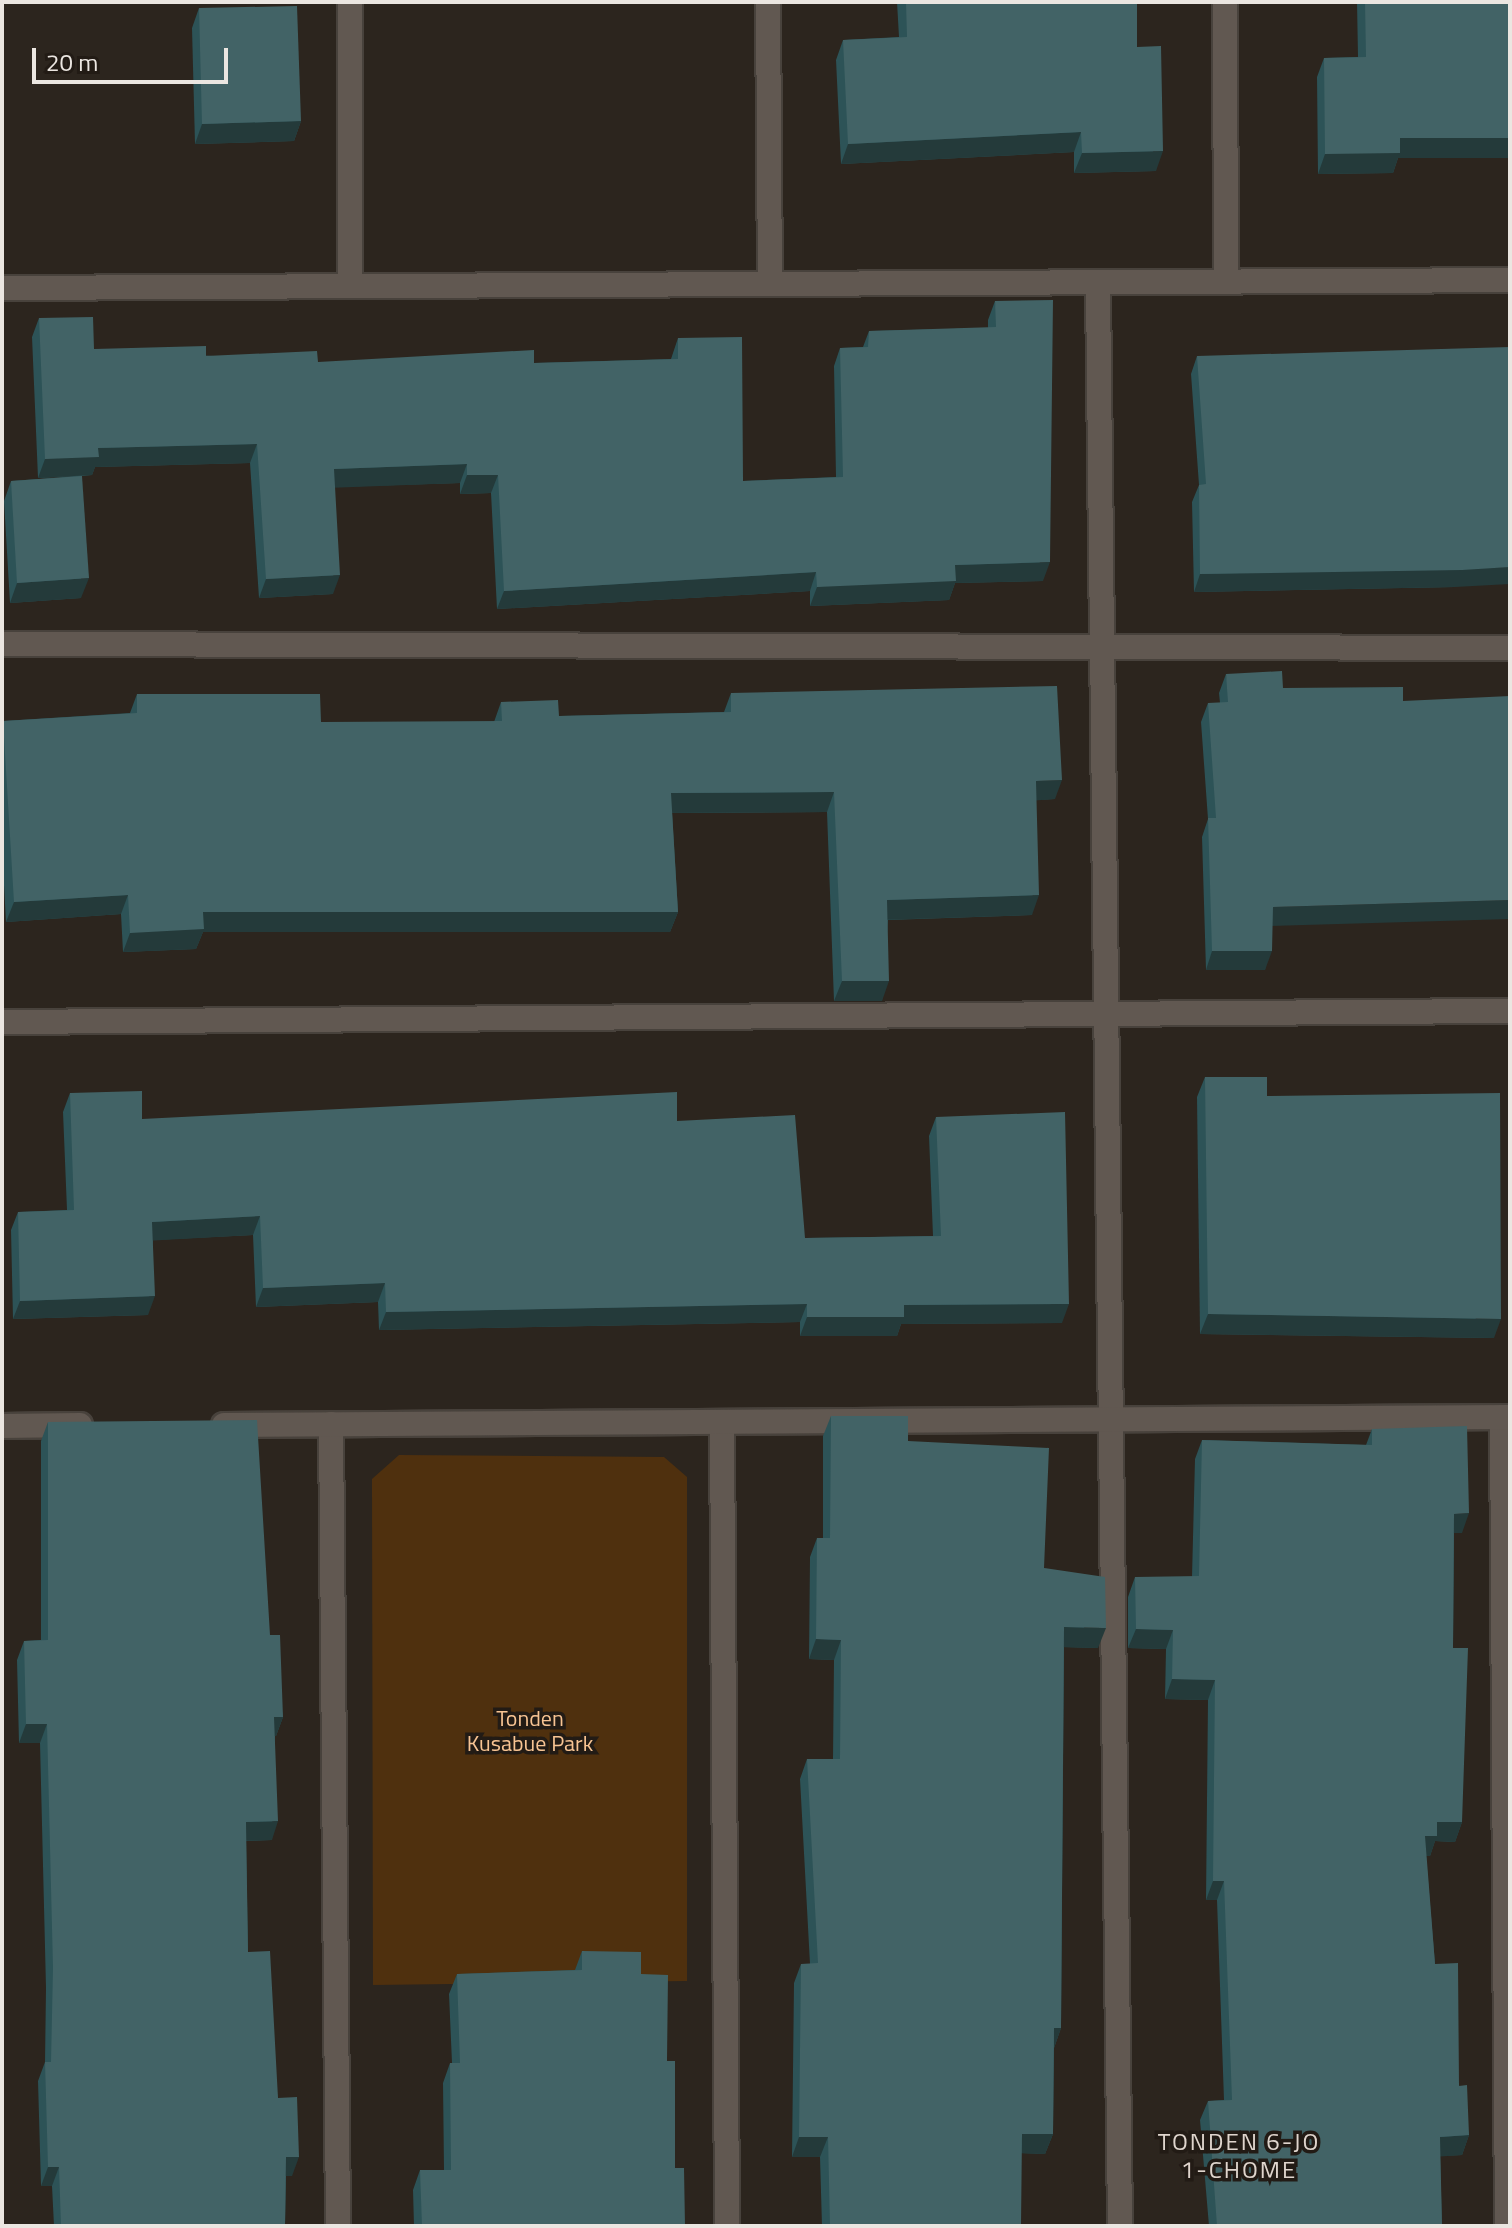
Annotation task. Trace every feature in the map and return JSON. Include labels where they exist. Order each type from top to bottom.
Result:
[{"type":"street","points":[[350,2],[350,285]]},
{"type":"street","points":[[768,2],[770,280]]},
{"type":"street","points":[[1225,2],[1226,280]]},
{"type":"street","points":[[2,288],[770,280],[1098,287],[1226,280],[1510,280]]},
{"type":"street","points":[[1098,287],[1115,1419],[1120,2226]]},
{"type":"street","points":[[2,644],[1510,648]]},
{"type":"street","points":[[2,1022],[1510,1011]]},
{"type":"street","points":[[190,1425],[1506,1417],[1507,2226]]},
{"type":"street","points":[[722,1422],[727,2226]]},
{"type":"street","points":[[331,1424],[338,2226]]},
{"type":"street","points":[[2,1426],[112,1425]]},
{"type":"green space","name":"Tonden Kusabue Park","points":[[399,1455],[664,1457],[687,1477],[687,1981],[373,1985],[372,1479]]},
{"type":"building","points":[[906,2],[1137,2],[1137,47],[1161,46],[1163,151],[1082,153],[1081,132],[848,144],[843,40],[907,37]]},
{"type":"building","points":[[1365,2],[1510,2],[1510,138],[1400,138],[1400,153],[1325,154],[1324,58],[1366,57]]},
{"type":"building","points":[[297,6],[301,121],[202,124],[199,8]]},
{"type":"building","points":[[1053,300],[1050,562],[955,565],[956,581],[817,587],[816,572],[504,591],[498,475],[467,475],[467,464],[334,469],[340,575],[266,579],[257,444],[98,448],[99,457],[45,459],[39,318],[93,317],[94,349],[206,346],[206,356],[317,351],[318,362],[534,350],[534,363],[678,359],[678,338],[742,337],[743,481],[843,477],[840,348],[868,347],[869,331],[996,327],[995,301]]},
{"type":"building","points":[[1510,347],[1510,567],[1200,574],[1199,485],[1206,484],[1197,356]]},
{"type":"building","points":[[82,476],[89,578],[17,583],[11,481]]},
{"type":"building","points":[[1282,671],[1283,688],[1403,687],[1403,701],[1510,696],[1510,900],[1273,907],[1272,951],[1212,951],[1208,818],[1216,818],[1208,703],[1228,702],[1226,674]]},
{"type":"building","points":[[1057,686],[1062,780],[1036,781],[1039,895],[887,900],[889,981],[842,981],[834,792],[671,793],[678,912],[203,912],[204,929],[130,933],[128,895],[14,902],[3,721],[137,713],[137,694],[320,694],[321,722],[502,721],[501,702],[558,700],[559,716],[731,712],[731,693]]},
{"type":"building","points":[[1205,1077],[1267,1077],[1267,1096],[1500,1093],[1501,1319],[1208,1314]]},
{"type":"building","points":[[142,1091],[142,1119],[677,1092],[677,1121],[795,1115],[805,1238],[941,1236],[936,1117],[1065,1112],[1069,1304],[904,1305],[904,1317],[807,1317],[807,1304],[386,1312],[385,1283],[263,1288],[260,1216],[152,1222],[155,1296],[20,1301],[18,1212],[74,1210],[70,1093]]},
{"type":"building","points":[[831,1416],[908,1416],[908,1441],[1049,1448],[1044,1568],[1105,1577],[1106,1628],[1064,1627],[1061,2028],[1054,2028],[1053,2134],[1022,2134],[1021,2226],[830,2226],[828,2137],[799,2137],[801,1964],[818,1963],[807,1759],[840,1759],[841,1640],[816,1639],[817,1538],[830,1538]]},
{"type":"building","points":[[257,1420],[270,1635],[280,1635],[283,1717],[274,1717],[278,1821],[246,1822],[248,1952],[270,1951],[278,2098],[297,2097],[299,2157],[286,2157],[285,2226],[61,2226],[59,2167],[48,2167],[45,2062],[51,2062],[53,1968],[47,1724],[26,1724],[24,1641],[48,1640],[48,1422]]},
{"type":"building","points":[[1467,1426],[1469,1513],[1454,1514],[1453,1648],[1468,1648],[1462,1822],[1437,1822],[1437,1836],[1425,1836],[1435,1964],[1458,1963],[1459,2086],[1467,2085],[1469,2135],[1440,2137],[1442,2226],[1217,2226],[1208,2101],[1232,2100],[1224,1881],[1213,1881],[1215,1680],[1172,1679],[1173,1630],[1136,1629],[1135,1577],[1199,1576],[1202,1440],[1372,1445],[1372,1429]]},
{"type":"building","points":[[582,1951],[641,1952],[641,1974],[668,1975],[667,2061],[675,2061],[675,2168],[684,2168],[685,2226],[422,2226],[420,2170],[451,2170],[450,2063],[460,2063],[457,1974],[582,1970]]},
{"type":"district","name":"TONDEN 6-JO 1-CHOME","points":[[1239,2156]]}]
